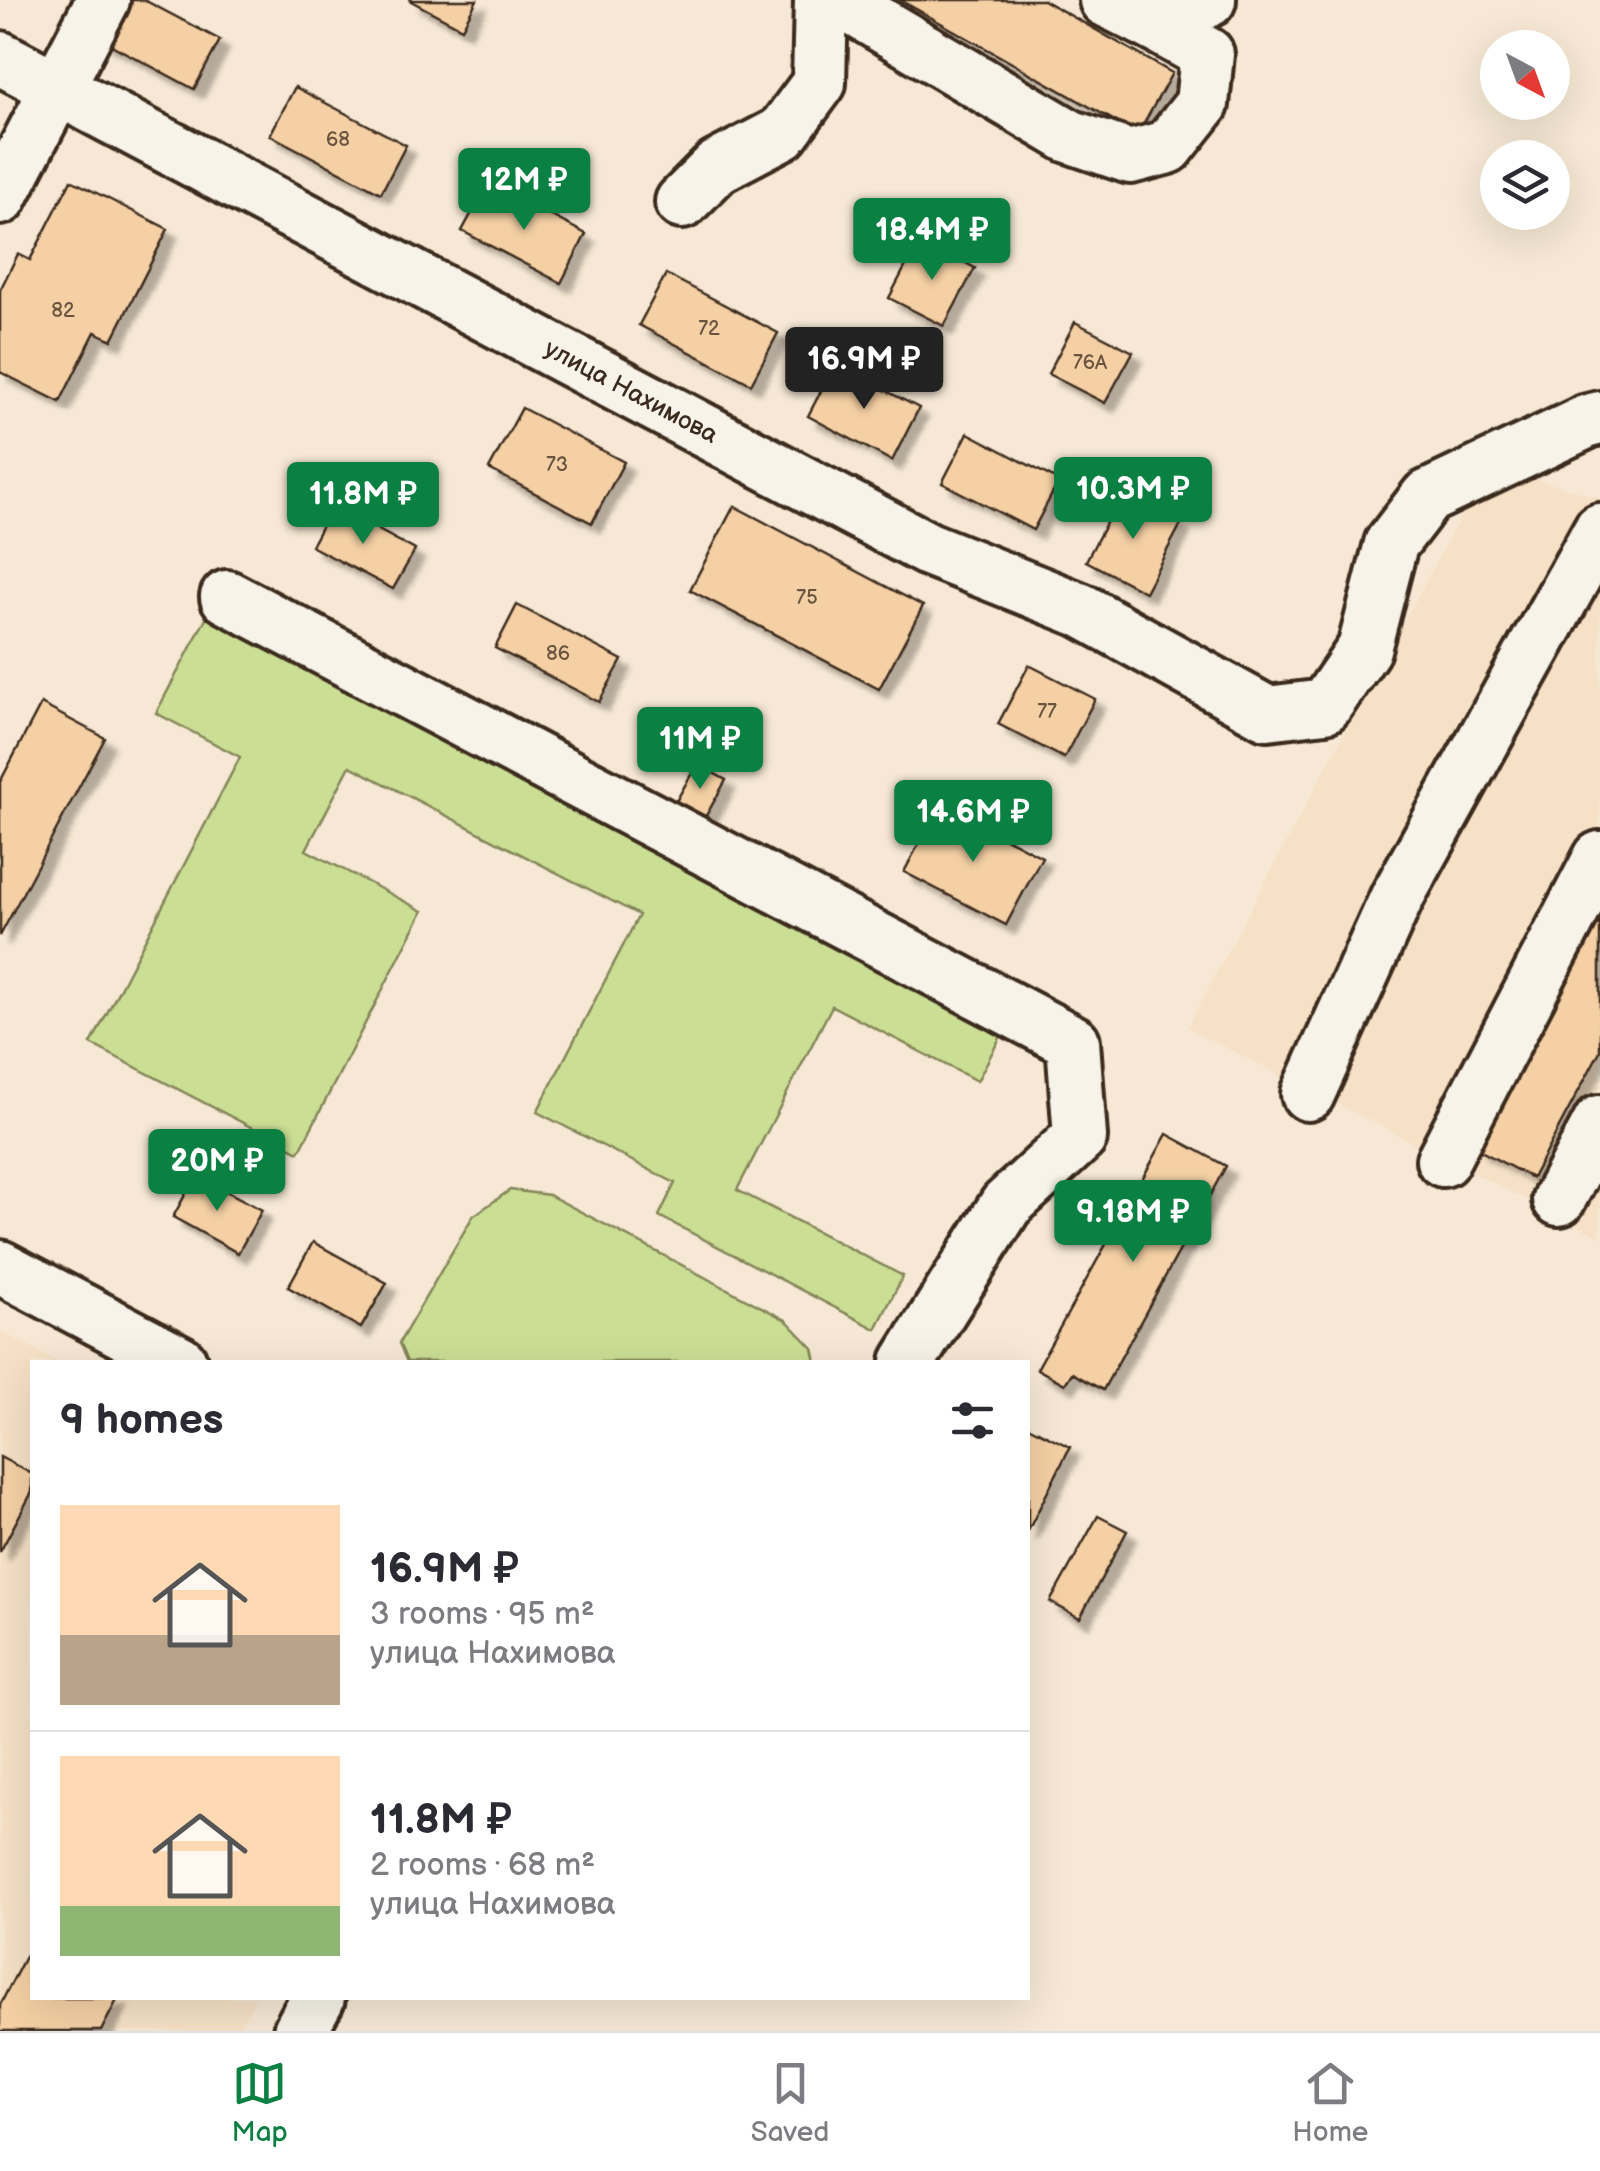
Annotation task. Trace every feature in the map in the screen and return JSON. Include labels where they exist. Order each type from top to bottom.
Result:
[{"type":"street","points":[[0,198],[103,0]]},
{"type":"street","points":[[682,202],[717,166],[782,133],[819,83],[821,0]]},
{"type":"street","points":[[839,0],[1069,136],[1130,157],[1168,147],[1202,104],[1207,54],[1106,0]]},
{"type":"street","points":[[1157,26],[1209,0]]},
{"type":"street","name":"улица Нахимова","points":[[0,58],[928,549],[1080,610],[1267,713],[1325,706],[1364,648],[1391,544],[1427,498],[1600,418]]},
{"type":"street","points":[[1308,1094],[1397,897],[1600,530]]},
{"type":"street","points":[[227,598],[1074,1042],[1080,1136],[1006,1204],[909,1360]]},
{"type":"street","points":[[1443,1160],[1600,858]]},
{"type":"street","points":[[1560,1199],[1600,1122]]},
{"type":"street","points":[[0,1267],[176,1360]]},
{"type":"street","points":[[300,2031],[317,2000]]},
{"type":"shaded area","points":[[1488,465],[1600,498],[1600,1237],[1187,1028]]},
{"type":"shaded area","points":[[0,1331],[54,1360],[30,1360],[30,2000],[255,2000],[237,2031],[0,2031]]},
{"type":"green space","points":[[212,607],[1010,1019],[977,1081],[832,1006],[737,1190],[903,1276],[876,1329],[659,1216],[675,1183],[537,1112],[639,915],[350,766],[306,850],[423,911],[299,1152],[91,1044],[240,757],[156,713]]},
{"type":"green space","points":[[510,1190],[549,1195],[786,1320],[813,1348],[816,1360],[406,1360],[399,1343],[473,1216]]},
{"type":"building","points":[[123,0],[144,0],[220,40],[194,89],[102,40]]},
{"type":"building","points":[[409,0],[477,0],[462,28]]},
{"type":"building","points":[[900,0],[1043,0],[1172,73],[1138,134]]},
{"type":"building","points":[[295,87],[406,145],[381,193],[270,135]]},
{"type":"building","points":[[71,180],[168,229],[112,340],[95,332],[60,402],[0,372],[0,290],[18,254],[30,260]]},
{"type":"building","points":[[488,183],[586,234],[561,283],[462,231]]},
{"type":"building","points":[[920,239],[975,268],[944,326],[889,298]]},
{"type":"building","points":[[666,274],[778,333],[751,384],[639,325]]},
{"type":"building","points":[[1075,322],[1133,352],[1105,403],[1048,374]]},
{"type":"building","points":[[835,364],[919,408],[892,461],[808,416]]},
{"type":"building","points":[[522,408],[624,462],[592,523],[489,469]]},
{"type":"building","points":[[968,433],[1059,481],[1033,530],[942,483]]},
{"type":"building","points":[[1122,493],[1181,524],[1145,592],[1086,561]]},
{"type":"building","points":[[333,505],[415,550],[393,589],[311,546]]},
{"type":"building","points":[[734,506],[923,606],[879,689],[690,590]]},
{"type":"building","points":[[517,605],[622,660],[599,702],[495,648]]},
{"type":"building","points":[[1029,665],[1095,699],[1064,758],[998,724]]},
{"type":"building","points":[[41,704],[105,738],[0,936],[0,782]]},
{"type":"building","points":[[697,764],[726,780],[703,821],[674,805]]},
{"type":"building","points":[[940,804],[1042,857],[1006,925],[904,872]]},
{"type":"building","points":[[1600,917],[1600,1051],[1532,1178],[1477,1149]]},
{"type":"building","points":[[1167,1134],[1226,1166],[1103,1390],[1072,1373],[1065,1384],[1037,1369]]},
{"type":"building","points":[[196,1175],[262,1210],[238,1253],[173,1217]]},
{"type":"building","points":[[313,1242],[387,1283],[361,1328],[288,1287]]},
{"type":"building","points":[[1030,1427],[1070,1447],[1030,1527]]},
{"type":"building","points":[[0,1457],[30,1473],[30,1496],[0,1552]]},
{"type":"building","points":[[1098,1516],[1127,1531],[1080,1618],[1050,1602]]},
{"type":"building","points":[[28,1951],[30,2000],[117,2000],[101,2031],[0,2031],[0,2005]]}]
